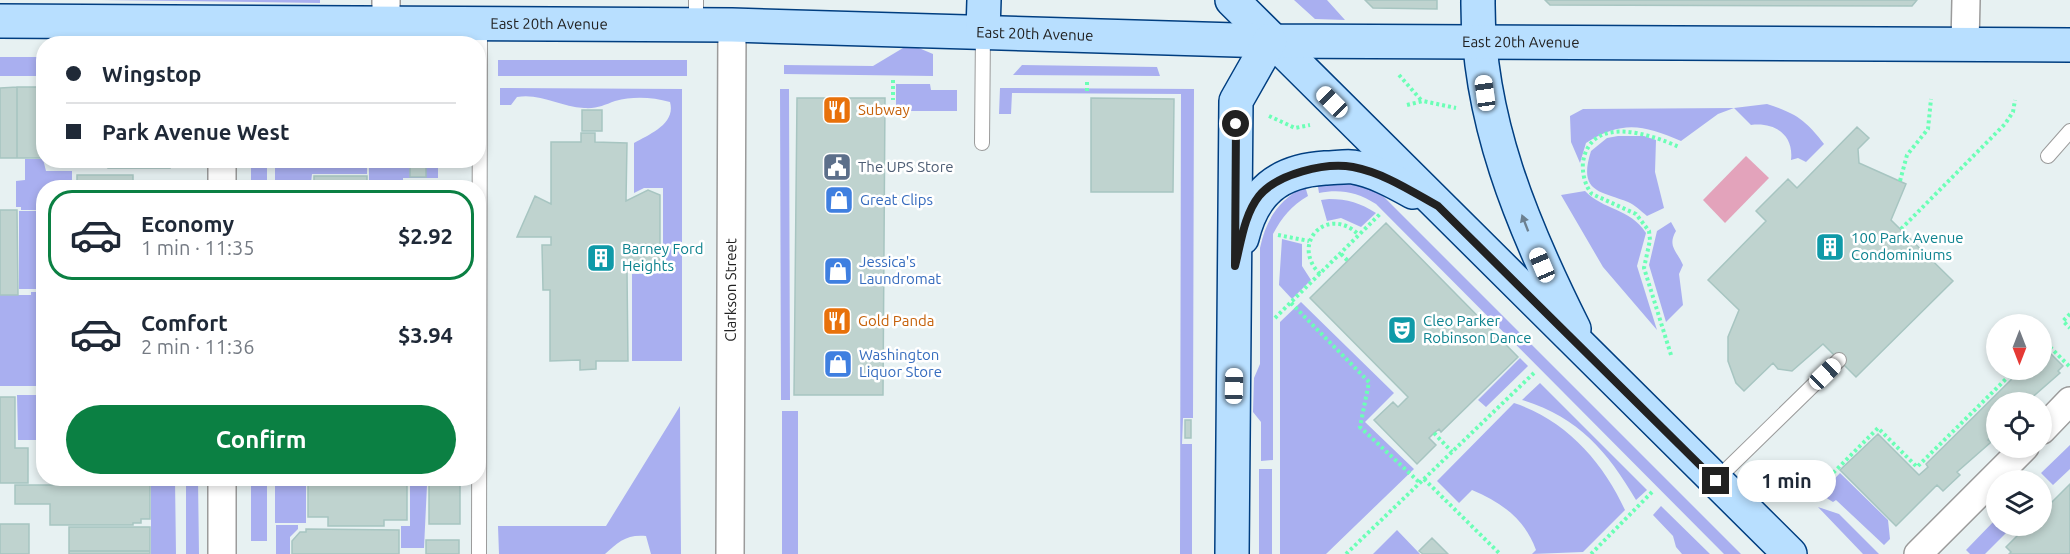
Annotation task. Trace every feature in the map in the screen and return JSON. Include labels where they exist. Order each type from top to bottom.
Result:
[{"type":"street","points":[[1232,0],[1790,554]]},
{"type":"street","points":[[1478,0],[1478,42],[1485,93],[1510,182],[1542,265],[1586,352]]},
{"type":"street","points":[[1965,44],[1966,0]]},
{"type":"street","name":"East 20th Avenue","points":[[0,21],[222,33],[386,12],[480,24],[696,13],[732,25],[983,16],[1270,40],[2070,45]]},
{"type":"street","name":"Clarkson Street","points":[[730,554],[732,25]]},
{"type":"street","points":[[1232,554],[1236,101],[1270,40]]},
{"type":"street","points":[[1235,266],[1246,219],[1259,196],[1281,178],[1308,170],[1352,167],[1394,181],[1438,206]]},
{"type":"street","points":[[2052,420],[2070,401]]},
{"type":"street","points":[[1918,554],[2014,458]]},
{"type":"street","points":[[222,486],[222,554]]},
{"type":"lane","points":[[982,143],[983,16]]},
{"type":"lane","points":[[480,24],[480,36]]},
{"type":"lane","points":[[2048,156],[2070,131]]},
{"type":"lane","points":[[1716,481],[1839,360]]},
{"type":"lane","points":[[479,486],[479,554]]},
{"type":"path","points":[[1399,75],[1423,101]]},
{"type":"path","points":[[893,80],[893,100]]},
{"type":"path","points":[[1087,82],[1087,94]]},
{"type":"path","points":[[1900,181],[1907,155],[1929,129],[1931,99]]},
{"type":"path","points":[[1901,229],[2005,124],[2013,112],[2015,100]]},
{"type":"path","points":[[1407,105],[1423,101],[1463,109]]},
{"type":"path","points":[[1268,115],[1295,128],[1310,125]]},
{"type":"path","points":[[1671,355],[1645,275],[1644,262],[1650,240],[1649,231],[1636,214],[1592,194],[1583,174],[1583,164],[1590,145],[1610,133],[1645,133],[1679,147]]},
{"type":"path","points":[[1275,318],[1381,213]]},
{"type":"path","points":[[1320,274],[1309,259],[1310,242],[1321,227],[1337,223],[1353,229],[1359,235]]},
{"type":"path","points":[[1278,235],[1310,242]]},
{"type":"path","points":[[1341,254],[1348,261]]},
{"type":"path","points":[[1291,303],[1369,381],[1360,427],[1500,554]]},
{"type":"path","points":[[2070,314],[2063,321],[2070,328]]},
{"type":"path","points":[[2052,349],[2070,367]]},
{"type":"path","points":[[1346,554],[1536,370]]},
{"type":"path","points":[[1812,494],[1878,428],[1917,467],[2005,380]]},
{"type":"path","points":[[1434,433],[1452,452]]},
{"type":"path","points":[[1591,554],[1654,490]]},
{"type":"shaded area","points":[[101,0],[320,0],[320,3]]},
{"type":"shaded area","points":[[1294,0],[1327,0],[1345,20],[1315,19]]},
{"type":"shaded area","points":[[914,46],[933,54],[933,76],[784,74],[784,65],[873,66],[903,48]]},
{"type":"shaded area","points":[[0,57],[36,57],[36,76],[0,76]]},
{"type":"shaded area","points":[[498,60],[687,60],[687,76],[498,76]]},
{"type":"shaded area","points":[[1022,65],[1157,67],[1160,76],[1013,75]]},
{"type":"shaded area","points":[[896,84],[930,84],[931,90],[957,90],[957,111],[896,111]]},
{"type":"shaded area","points":[[500,88],[682,89],[682,361],[632,361],[632,274],[663,273],[663,188],[644,188],[634,193],[634,143],[654,132],[665,122],[671,110],[670,102],[636,98],[584,108],[526,96],[517,97],[511,105],[500,105]]},
{"type":"shaded area","points":[[1000,88],[1194,89],[1193,418],[1183,418],[1182,444],[1192,444],[1192,554],[1180,554],[1181,94],[1012,93],[1011,114],[999,114]]},
{"type":"shaded area","points":[[780,89],[789,89],[790,400],[781,400]]},
{"type":"shaded area","points":[[1767,104],[1785,111],[1805,123],[1824,144],[1806,162],[1798,158],[1791,160],[1789,144],[1781,132],[1768,126],[1751,125],[1734,108]]},
{"type":"shaded area","points":[[1734,108],[1718,114],[1681,141],[1655,131],[1633,127],[1611,131],[1586,143],[1580,163],[1571,142],[1570,116],[1583,109]]},
{"type":"shaded area","points":[[1644,136],[1656,140],[1655,172],[1664,208],[1647,216],[1631,203],[1600,192],[1589,182],[1587,175],[1591,151],[1607,138]]},
{"type":"shaded area","points":[[1746,156],[1769,178],[1725,223],[1703,200]]},
{"type":"shaded area","points":[[25,159],[36,159],[36,168],[45,168],[46,171],[72,171],[72,180],[36,180],[36,210],[21,210],[21,207],[16,207],[16,181],[25,180]]},
{"type":"shaded area","points":[[251,168],[267,168],[267,180],[251,180]]},
{"type":"shaded area","points":[[275,168],[367,168],[367,174],[312,174],[311,180],[275,180]]},
{"type":"shaded area","points":[[369,168],[438,168],[438,178],[369,180]]},
{"type":"shaded area","points":[[1335,179],[1369,187],[1383,196],[1741,554],[1724,554],[1376,204],[1348,192],[1319,193],[1317,181]]},
{"type":"shaded area","points":[[1305,186],[1308,196],[1288,212],[1273,234],[1273,460],[1261,461],[1261,422],[1253,412],[1254,378],[1260,364],[1260,248],[1266,228],[1275,211],[1296,191]]},
{"type":"shaded area","points":[[1585,191],[1632,219],[1646,233],[1637,266],[1657,330],[1603,267],[1561,195]]},
{"type":"shaded area","points":[[1321,200],[1354,202],[1376,213],[1361,227],[1341,218],[1327,221]]},
{"type":"shaded area","points":[[19,211],[36,211],[36,289],[19,289]]},
{"type":"shaded area","points":[[1671,222],[1676,231],[1673,236],[1673,245],[1683,265],[1679,274],[1683,305],[1666,322],[1649,265],[1657,231]]},
{"type":"shaded area","points":[[1282,239],[1302,244],[1302,266],[1311,280],[1292,299],[1279,285]]},
{"type":"shaded area","points":[[31,292],[36,292],[36,386],[0,386],[0,295],[31,295]]},
{"type":"shaded area","points":[[1301,302],[1394,393],[1365,422],[1414,469],[1326,554],[1280,554],[1280,322]]},
{"type":"shaded area","points":[[1520,358],[1528,366],[1486,407],[1478,400]]},
{"type":"shaded area","points":[[1540,383],[1647,490],[1636,500],[1614,466],[1589,438],[1559,416],[1522,400]]},
{"type":"shaded area","points":[[17,395],[36,395],[36,440],[18,440]]},
{"type":"shaded area","points":[[1514,403],[1550,420],[1581,445],[1606,475],[1625,510],[1583,552],[1532,554],[1536,550],[1525,529],[1502,506],[1472,490],[1459,503],[1437,481]]},
{"type":"shaded area","points":[[680,406],[681,554],[651,554],[646,536],[633,536],[623,540],[605,554],[499,554],[498,526],[606,526]]},
{"type":"shaded area","points":[[782,411],[798,411],[798,554],[782,554]]},
{"type":"shaded area","points":[[2070,445],[2070,469],[2053,485],[2052,470],[2044,470]]},
{"type":"shaded area","points":[[1259,469],[1272,469],[1272,554],[1259,554]]},
{"type":"shaded area","points":[[1840,473],[1888,520],[1890,539],[1884,545],[1836,500],[1833,502],[1820,494]]},
{"type":"shaded area","points":[[151,486],[175,486],[176,554],[151,554]]},
{"type":"shaded area","points":[[186,486],[198,486],[199,554],[186,554]]},
{"type":"shaded area","points":[[251,486],[267,486],[267,541],[251,541]]},
{"type":"shaded area","points":[[275,486],[306,486],[306,523],[275,523]]},
{"type":"shaded area","points":[[410,486],[427,486],[424,548],[401,548],[401,526],[410,526]]},
{"type":"shaded area","points":[[1661,506],[1710,554],[1682,554],[1676,547],[1673,536],[1653,515]]},
{"type":"shaded area","points":[[1818,507],[1839,514],[1879,554],[1863,554]]},
{"type":"shaded area","points":[[276,525],[298,525],[298,529],[290,537],[290,554],[276,554]]},
{"type":"shaded area","points":[[1986,529],[1986,536],[2003,536],[1985,554],[1970,554],[1966,550]]},
{"type":"shaded area","points":[[1397,530],[1420,554],[1373,554]]},
{"type":"building","points":[[1365,0],[1437,0],[1437,9],[1373,8]]},
{"type":"building","points":[[1545,0],[1917,0],[1912,6],[1550,5]]},
{"type":"building","points":[[17,87],[36,87],[36,158],[17,158]]},
{"type":"building","points":[[17,87],[17,158],[0,158],[0,88]]},
{"type":"building","points":[[797,98],[885,98],[883,395],[794,395]]},
{"type":"building","points":[[1091,98],[1174,99],[1173,192],[1091,192]]},
{"type":"building","points":[[582,110],[602,110],[602,131],[582,131]]},
{"type":"building","name":"100 Park Avenue Condominiums","points":[[1857,127],[1869,138],[1858,149],[1859,163],[1906,184],[1891,220],[1953,281],[1856,377],[1823,344],[1792,371],[1778,369],[1773,363],[1744,391],[1736,383],[1728,361],[1728,337],[1739,310],[1708,280],[1766,221],[1756,211],[1788,179],[1797,188]]},
{"type":"building","name":"Barney Ford Heights","points":[[581,133],[595,133],[595,142],[627,143],[626,201],[648,190],[660,195],[660,271],[627,271],[628,361],[596,361],[596,369],[580,370],[580,360],[550,361],[550,290],[543,290],[542,245],[551,245],[551,237],[517,237],[535,196],[551,204],[551,142],[581,142]]},
{"type":"building","points":[[410,168],[426,168],[426,177],[410,177]]},
{"type":"building","points":[[77,175],[133,175],[133,180],[77,180]]},
{"type":"building","points":[[314,176],[367,176],[367,180],[314,180]]},
{"type":"building","points":[[0,210],[17,210],[18,295],[0,295]]},
{"type":"building","points":[[1386,223],[1518,357],[1441,432],[1439,429],[1429,438],[1436,445],[1417,464],[1374,420],[1393,402],[1398,407],[1408,397],[1310,298]]},
{"type":"building","points":[[2052,355],[2063,366],[2058,371],[2060,373],[2038,392],[1999,392],[2011,380],[2052,380]]},
{"type":"building","points":[[0,397],[15,397],[15,448],[28,448],[28,483],[0,483]]},
{"type":"building","points":[[1986,405],[1986,446],[1957,472],[1960,475],[1943,491],[1937,485],[1896,526],[1840,470],[1878,434],[1919,475],[1928,467],[1926,464]]},
{"type":"building","points":[[1185,420],[1191,420],[1191,438],[1185,438]]},
{"type":"building","points":[[2070,484],[2070,554],[2009,554],[2011,552],[2006,547],[2017,536],[2052,536],[2052,502]]},
{"type":"building","points":[[15,485],[150,486],[150,519],[141,519],[141,523],[133,523],[133,525],[50,525],[50,504],[15,504]]},
{"type":"building","points":[[308,486],[407,486],[407,520],[384,520],[384,526],[328,526],[328,517],[308,517]]},
{"type":"building","points":[[429,486],[460,486],[460,524],[429,524]]},
{"type":"building","points":[[0,524],[29,524],[29,554],[0,554]]},
{"type":"building","points":[[69,527],[150,527],[150,551],[69,551]]},
{"type":"building","points":[[306,529],[399,530],[399,554],[292,554],[292,541],[300,532],[306,532]]},
{"type":"building","points":[[1432,538],[1448,554],[1423,554],[1419,551]]},
{"type":"building","points":[[426,540],[459,540],[459,554],[426,554]]},
{"type":"building","points":[[69,551],[150,551],[150,554],[69,554]]},
{"type":"place","name":"Subway","points":[[837,110]]},
{"type":"place","name":"The UPS Store","points":[[837,167]]},
{"type":"place","name":"Great Clips","points":[[839,200]]},
{"type":"place","name":"100 Park Avenue Condominiums","points":[[1830,247]]},
{"type":"place","name":"Barney Ford Heights","points":[[601,258]]},
{"type":"place","name":"Jessica's Laundromat","points":[[838,271]]},
{"type":"place","name":"Gold Panda","points":[[837,321]]},
{"type":"place","name":"Cleo Parker Robinson Dance","points":[[1402,330]]},
{"type":"place","name":"Washington Liquor Store","points":[[838,364]]},
{"type":"route","points":[[1236,124],[1235,266],[1246,219],[1259,196],[1281,178],[1308,170],[1352,167],[1394,181],[1438,206],[1716,481]]}]
